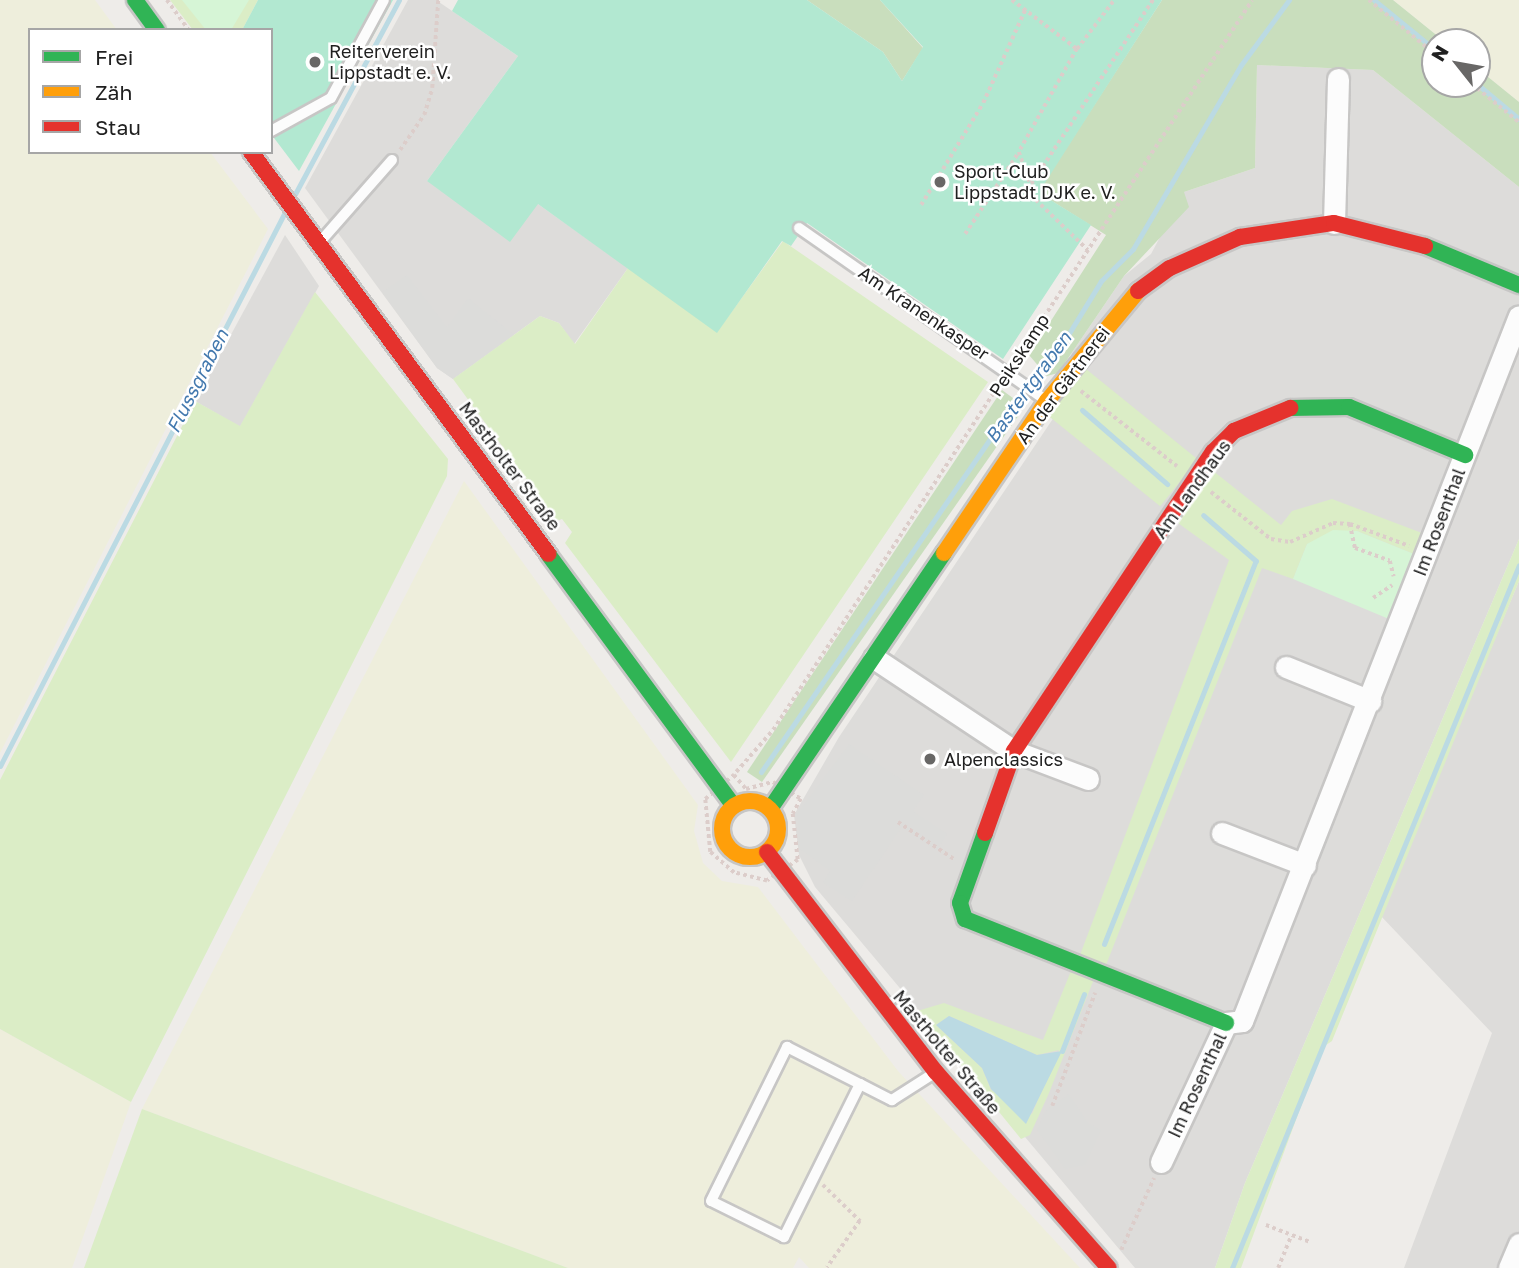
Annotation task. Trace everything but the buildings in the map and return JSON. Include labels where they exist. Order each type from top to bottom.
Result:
[{"type":"street","points":[[135,0],[156,28]]},
{"type":"street","points":[[1334,223],[1338,79]]},
{"type":"street","name":"Mastholter Straße","points":[[253,154],[734,806]]},
{"type":"street","name":"An der Gärtnerei","points":[[770,809],[874,658],[1042,397],[1066,381],[1135,294],[1170,268],[1240,237],[1334,223],[1417,242],[1519,285]]},
{"type":"street","name":"Im Rosenthal","points":[[1161,1161],[1226,1023],[1242,1021],[1465,455],[1514,346],[1519,316]]},
{"type":"street","name":"Am Landhaus","points":[[1226,1023],[965,919],[960,903],[1014,751],[1195,480],[1234,431],[1266,414],[1305,404],[1349,407],[1465,455]]},
{"type":"street","points":[[874,658],[1014,751],[1088,779]]},
{"type":"street","points":[[1286,667],[1370,701]]},
{"type":"street","points":[[753,801],[770,809],[779,831],[766,852],[750,858],[727,845],[722,829],[734,806],[753,801]]},
{"type":"street","points":[[1222,833],[1305,865]]},
{"type":"street","name":"Mastholter Straße","points":[[766,852],[936,1072],[1113,1263]]},
{"type":"street","points":[[1509,1268],[1519,1244]]},
{"type":"lane","points":[[273,130],[331,98],[384,0]]},
{"type":"lane","points":[[320,242],[392,160]]},
{"type":"lane","name":"Am Kranenkasper","points":[[799,228],[1042,397]]},
{"type":"lane","points":[[860,1084],[784,1237],[710,1201],[787,1048],[860,1084],[892,1100],[936,1072]]},
{"type":"path","points":[[167,0],[188,28]]},
{"type":"path","points":[[392,160],[424,115],[432,88],[438,0]]},
{"type":"path","points":[[1012,0],[1077,49]]},
{"type":"path","points":[[965,234],[1019,152],[1077,49],[1114,0]]},
{"type":"path","points":[[1031,184],[1153,0]]},
{"type":"path","name":"Peikskamp","points":[[720,787],[773,730],[1252,0]]},
{"type":"path","points":[[1369,0],[1421,43]]},
{"type":"path","points":[[921,205],[983,103],[1025,10]]},
{"type":"path","points":[[1489,98],[1519,122]]},
{"type":"path","points":[[1019,152],[1044,211],[1088,250]]},
{"type":"path","points":[[1066,381],[1271,539],[1290,542],[1333,523],[1350,524],[1427,555]]},
{"type":"path","points":[[1350,524],[1355,548],[1383,556],[1394,568],[1391,585],[1373,598]]},
{"type":"path","points":[[720,787],[705,799],[710,852],[734,873],[767,881],[783,873],[798,860],[793,814],[801,799],[773,782],[746,789],[734,775]]},
{"type":"path","points":[[898,822],[971,870]]},
{"type":"path","points":[[1052,1106],[1101,975]]},
{"type":"path","points":[[1113,1263],[1161,1161]]},
{"type":"path","points":[[814,1176],[860,1221],[827,1268]]},
{"type":"path","points":[[1266,1225],[1310,1242]]},
{"type":"path","points":[[1278,1268],[1291,1235]]},
{"type":"shaded area","points":[[408,0],[436,0],[518,56],[427,181],[538,204],[628,268],[574,344],[559,323],[540,316],[453,379],[437,368],[305,188]]},
{"type":"shaded area","points":[[1257,65],[1373,70],[1519,187],[1519,539],[1245,1183],[1215,1268],[1135,1268],[815,887],[799,855],[794,815],[839,737],[1087,368],[1071,354],[1124,276],[1151,254],[1184,192],[1255,168]]},
{"type":"shaded area","points":[[285,235],[319,286],[240,427],[195,401]]},
{"type":"shaded area","points":[[407,275],[447,327],[468,298],[514,335],[453,379],[437,368],[382,292]]},
{"type":"shaded area","points":[[1519,581],[1519,1268],[1404,1268],[1492,1033],[1380,915]]},
{"type":"shaded area","points":[[849,744],[924,795],[913,811],[947,834],[937,850],[902,827],[852,901],[823,883],[830,871],[800,849],[797,814]]},
{"type":"shaded area","points":[[1069,1094],[1088,1123],[1101,1130],[1085,1165],[1065,1169],[1037,1130],[1045,1111]]},
{"type":"green space","points":[[0,0],[95,0],[116,28],[28,28],[28,154],[212,154],[268,229],[0,753]]},
{"type":"green space","points":[[170,0],[258,0],[243,28],[191,28]]},
{"type":"green space","points":[[182,0],[249,0],[232,28],[204,28]]},
{"type":"green space","name":"Reiterverein Lippstadt e. V.","points":[[258,0],[393,0],[299,171],[273,137],[273,28],[243,28]]},
{"type":"green space","points":[[458,0],[807,0],[883,52],[902,81],[923,47],[880,0],[1162,0],[1043,186],[1044,196],[1091,225],[1003,359],[807,223],[791,246],[782,241],[717,333],[538,204],[510,242],[427,181],[518,56],[452,11]]},
{"type":"green space","points":[[807,0],[880,0],[923,48],[902,81],[883,52]]},
{"type":"green space","points":[[1162,0],[1393,0],[1428,28],[1421,28],[1421,98],[1491,98],[1491,79],[1519,102],[1519,187],[1373,70],[1257,65],[1255,168],[1184,192],[1189,207],[1124,276],[1058,373],[1047,376],[1029,355],[1106,235],[1044,196],[1042,186]]},
{"type":"green space","points":[[1393,0],[1519,0],[1519,102],[1491,79],[1491,28],[1428,28]]},
{"type":"green space","points":[[783,241],[988,382],[731,762],[565,543],[572,532],[562,519],[557,521],[453,379],[540,316],[559,323],[575,344],[628,268],[717,332]]},
{"type":"green space","points":[[315,292],[448,459],[447,476],[131,1102],[0,1029],[0,780],[195,401],[240,426]]},
{"type":"green space","points":[[1086,369],[1198,460],[1160,506],[1048,416]]},
{"type":"green space","points":[[1002,390],[1021,404],[1021,412],[762,782],[747,772]]},
{"type":"green space","points":[[1212,470],[1281,525],[1292,511],[1332,499],[1422,533],[1414,554],[1357,531],[1307,544],[1293,579],[1262,568],[1106,965],[1080,955],[1229,560],[1178,523]]},
{"type":"green space","points":[[464,481],[698,805],[694,831],[703,863],[722,881],[758,887],[898,1071],[1080,1268],[809,1268],[799,1257],[793,1268],[568,1268],[142,1109]]},
{"type":"green space","points":[[1333,530],[1357,531],[1414,554],[1389,619],[1293,579],[1307,544]]},
{"type":"green space","points":[[1519,539],[1519,581],[1332,1041],[1323,1047],[1241,1268],[1215,1268],[1245,1183]]},
{"type":"green space","points":[[1071,971],[1094,979],[1030,1135],[1021,1139],[917,1011],[944,1003],[1043,1040]],"holes":[[[949,1016],[1037,1055],[1059,1050],[1032,1114],[991,1090],[982,1068],[936,1025]]]},
{"type":"green space","points":[[0,1029],[131,1102],[72,1268],[0,1268]]},
{"type":"green space","points":[[142,1109],[568,1268],[84,1268]]},
{"type":"water","points":[[949,1016],[1037,1055],[1062,1051],[1026,1124],[991,1089],[982,1068],[936,1025]]},
{"type":"waterway","name":"Flussgraben","points":[[295,194],[399,0]]},
{"type":"waterway","name":"Bastertgraben","points":[[761,772],[1013,405],[1052,361],[1101,281],[1133,249],[1241,65],[1289,0]]},
{"type":"waterway","name":"Bastertgraben","points":[[1374,0],[1421,39]]},
{"type":"waterway","name":"Bastertgraben","points":[[1491,96],[1519,119]]},
{"type":"waterway","name":"Flussgraben","points":[[0,766],[285,212]]},
{"type":"waterway","points":[[1082,410],[1167,484]]},
{"type":"waterway","points":[[1104,944],[1256,561],[1203,515]]},
{"type":"waterway","points":[[1232,1268],[1519,565]]},
{"type":"waterway","points":[[1062,1051],[1084,994]]},
{"type":"traffic: fast","points":[[135,0],[156,28]]},
{"type":"traffic: fast","points":[[1425,246],[1519,285]]},
{"type":"traffic: fast","points":[[1290,408],[1349,407],[1465,455]]},
{"type":"traffic: fast","points":[[770,809],[944,553]]},
{"type":"traffic: fast","points":[[548,554],[734,806]]},
{"type":"traffic: fast","points":[[985,833],[960,903],[965,919],[1226,1023]]},
{"type":"traffic: slow","points":[[944,553],[1047,401],[1138,291]]},
{"type":"traffic: slow","points":[[745,801],[755,801],[770,809],[776,818],[778,829],[776,840],[770,849],[755,857],[745,857],[727,845],[722,834],[722,824],[734,806],[745,801]]},
{"type":"traffic: jam","points":[[252,154],[548,554]]},
{"type":"traffic: jam","points":[[1138,291],[1170,268],[1240,237],[1334,223],[1425,246]]},
{"type":"traffic: jam","points":[[985,833],[1014,751],[1213,452],[1234,431],[1290,408]]},
{"type":"traffic: jam","points":[[767,852],[936,1072],[1109,1268]]},
{"type":"place","name":"Reiterverein Lippstadt e. V.","points":[[315,62]]},
{"type":"place","name":"Sport-Club Lippstadt DJK e. V.","points":[[940,182]]},
{"type":"place","name":"Alpenclassics","points":[[930,759]]}]
